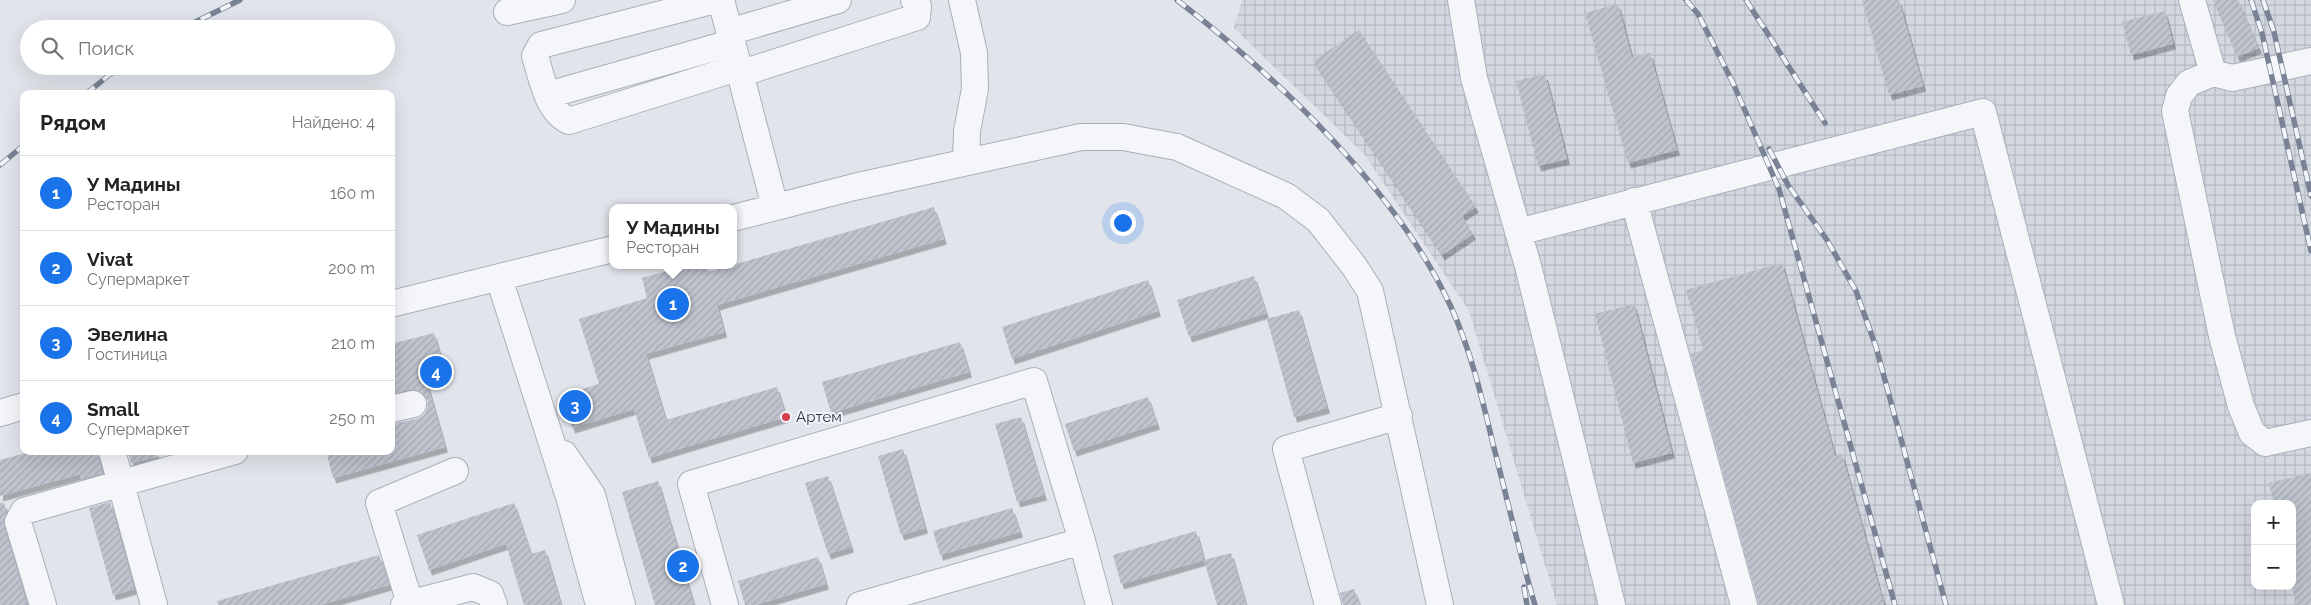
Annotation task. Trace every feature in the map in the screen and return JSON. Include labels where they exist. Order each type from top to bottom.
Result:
[{"type":"street","points":[[506,12],[562,0]]},
{"type":"street","points":[[716,0],[541,45],[536,56],[548,95],[560,117],[569,121],[918,17],[918,6],[914,0]]},
{"type":"street","points":[[721,0],[775,207]]},
{"type":"street","points":[[548,95],[730,37],[838,0]]},
{"type":"street","points":[[962,0],[974,54],[975,89],[967,131],[966,162]]},
{"type":"street","points":[[1461,0],[1474,78],[1518,232],[1612,605]]},
{"type":"street","points":[[2192,0],[2213,73]]},
{"type":"street","points":[[2311,60],[2232,78],[2213,73],[2189,83],[2179,96],[2175,111],[2222,336],[2241,406],[2252,433],[2265,443],[2311,433]]},
{"type":"street","points":[[1518,232],[1983,112],[2111,605]]},
{"type":"street","points":[[737,217],[966,162],[1081,137],[1123,137],[1177,148],[1286,196],[1318,220],[1354,266],[1370,291],[1440,605]]},
{"type":"street","points":[[1634,201],[1744,605]]},
{"type":"street","points":[[395,303],[609,250]]},
{"type":"street","points":[[498,278],[570,500],[599,605]]},
{"type":"street","points":[[725,605],[692,484],[1034,381],[1082,541],[1099,605]]},
{"type":"street","points":[[0,413],[20,407]]},
{"type":"street","points":[[1328,605],[1286,449],[1398,416]]},
{"type":"street","points":[[544,424],[592,495],[622,605]]},
{"type":"street","points":[[113,455],[154,605]]},
{"type":"street","points":[[43,605],[18,522],[24,511],[120,482],[220,455]]},
{"type":"street","points":[[454,471],[379,503],[415,603],[473,587],[490,594],[494,605]]},
{"type":"street","points":[[860,605],[1082,541]]},
{"type":"shaded area","points":[[1242,0],[2311,0],[2311,605],[1557,605],[1469,311],[1364,154],[1234,28]]},
{"type":"building","points":[[1862,0],[1899,0],[1923,86],[1889,95]]},
{"type":"building","points":[[2213,0],[2238,0],[2259,48],[2237,57]]},
{"type":"building","points":[[1618,4],[1632,58],[1650,53],[1677,150],[1628,163],[1585,13]]},
{"type":"building","points":[[2165,11],[2173,44],[2131,55],[2122,22]]},
{"type":"building","points":[[1359,30],[1476,207],[1462,216],[1473,234],[1442,255],[1313,61]]},
{"type":"building","points":[[1545,74],[1567,159],[1538,166],[1516,81]]},
{"type":"building","points":[[934,207],[944,239],[717,305],[724,332],[646,354],[666,420],[777,387],[786,417],[649,458],[634,409],[572,428],[562,395],[599,384],[579,319],[647,298],[642,278],[675,269],[707,269],[708,272],[718,269],[737,269],[737,264]]},
{"type":"building","points":[[1782,263],[1835,456],[1842,454],[1884,605],[1759,605],[1691,354],[1703,350],[1686,290]]},
{"type":"building","points":[[1254,276],[1266,313],[1189,337],[1177,300]]},
{"type":"building","points":[[1148,280],[1158,311],[1012,359],[1002,327]]},
{"type":"building","points":[[1634,304],[1672,453],[1633,463],[1595,314]]},
{"type":"building","points":[[1299,310],[1327,408],[1294,417],[1267,319]]},
{"type":"building","points":[[434,333],[446,378],[427,383],[445,447],[333,478],[327,455],[395,455],[395,423],[416,419],[424,415],[428,401],[424,394],[410,389],[395,393],[395,343]]},
{"type":"building","points":[[960,342],[969,372],[831,413],[822,382]]},
{"type":"building","points":[[1148,397],[1157,424],[1074,451],[1065,424]]},
{"type":"building","points":[[1021,417],[1044,495],[1017,502],[995,424]]},
{"type":"building","points":[[903,449],[925,528],[901,535],[878,456]]},
{"type":"building","points":[[20,455],[98,455],[102,473],[81,479],[80,474],[0,496],[0,460]]},
{"type":"building","points":[[129,455],[157,455],[157,457],[131,463]]},
{"type":"building","points":[[2311,473],[2311,605],[2296,605],[2293,590],[2296,590],[2296,500],[2273,500],[2269,483]]},
{"type":"building","points":[[828,476],[851,547],[828,554],[805,483]]},
{"type":"building","points":[[658,481],[694,605],[655,605],[622,492]]},
{"type":"building","points":[[110,502],[134,589],[113,595],[89,508]]},
{"type":"building","points":[[0,503],[4,503],[6,512],[4,526],[27,605],[0,605]]},
{"type":"building","points":[[514,503],[531,554],[545,550],[561,605],[524,605],[506,544],[429,570],[417,535]]},
{"type":"building","points":[[1012,508],[1020,532],[940,555],[933,531]]},
{"type":"building","points":[[1196,531],[1204,560],[1121,584],[1113,555]]},
{"type":"building","points":[[1231,553],[1246,605],[1217,605],[1204,560]]},
{"type":"building","points":[[379,555],[389,585],[320,605],[218,605],[217,601]]},
{"type":"building","points":[[818,557],[826,584],[755,605],[745,605],[738,581]]},
{"type":"building","points":[[1354,589],[1360,605],[1343,605],[1340,593]]},
{"type":"railway","points":[[199,20],[240,0]]},
{"type":"railway","points":[[1177,0],[1255,64],[1332,139],[1400,221],[1428,263],[1451,307],[1470,358],[1535,605]]},
{"type":"railway","points":[[1686,0],[1698,14],[1733,83],[1779,189],[1895,605]]},
{"type":"railway","points":[[1746,0],[1825,123]]},
{"type":"railway","points":[[2251,0],[2262,33],[2311,251]]},
{"type":"railway","points":[[2263,0],[2274,32],[2311,196]]},
{"type":"railway","points":[[91,90],[109,75]]},
{"type":"railway","points":[[0,165],[20,148]]},
{"type":"railway","points":[[1769,149],[1788,185],[1827,240],[1856,291],[1876,347],[1946,605]]},
{"type":"railway","points":[[1524,587],[1527,605]]},
{"type":"place","name":"У Мадины","points":[[673,304]]},
{"type":"place","name":"Small","points":[[436,372]]},
{"type":"place","name":"Эвелина","points":[[575,406]]},
{"type":"place","name":"Артем","points":[[786,417]]},
{"type":"place","name":"Vivat","points":[[683,566]]}]
